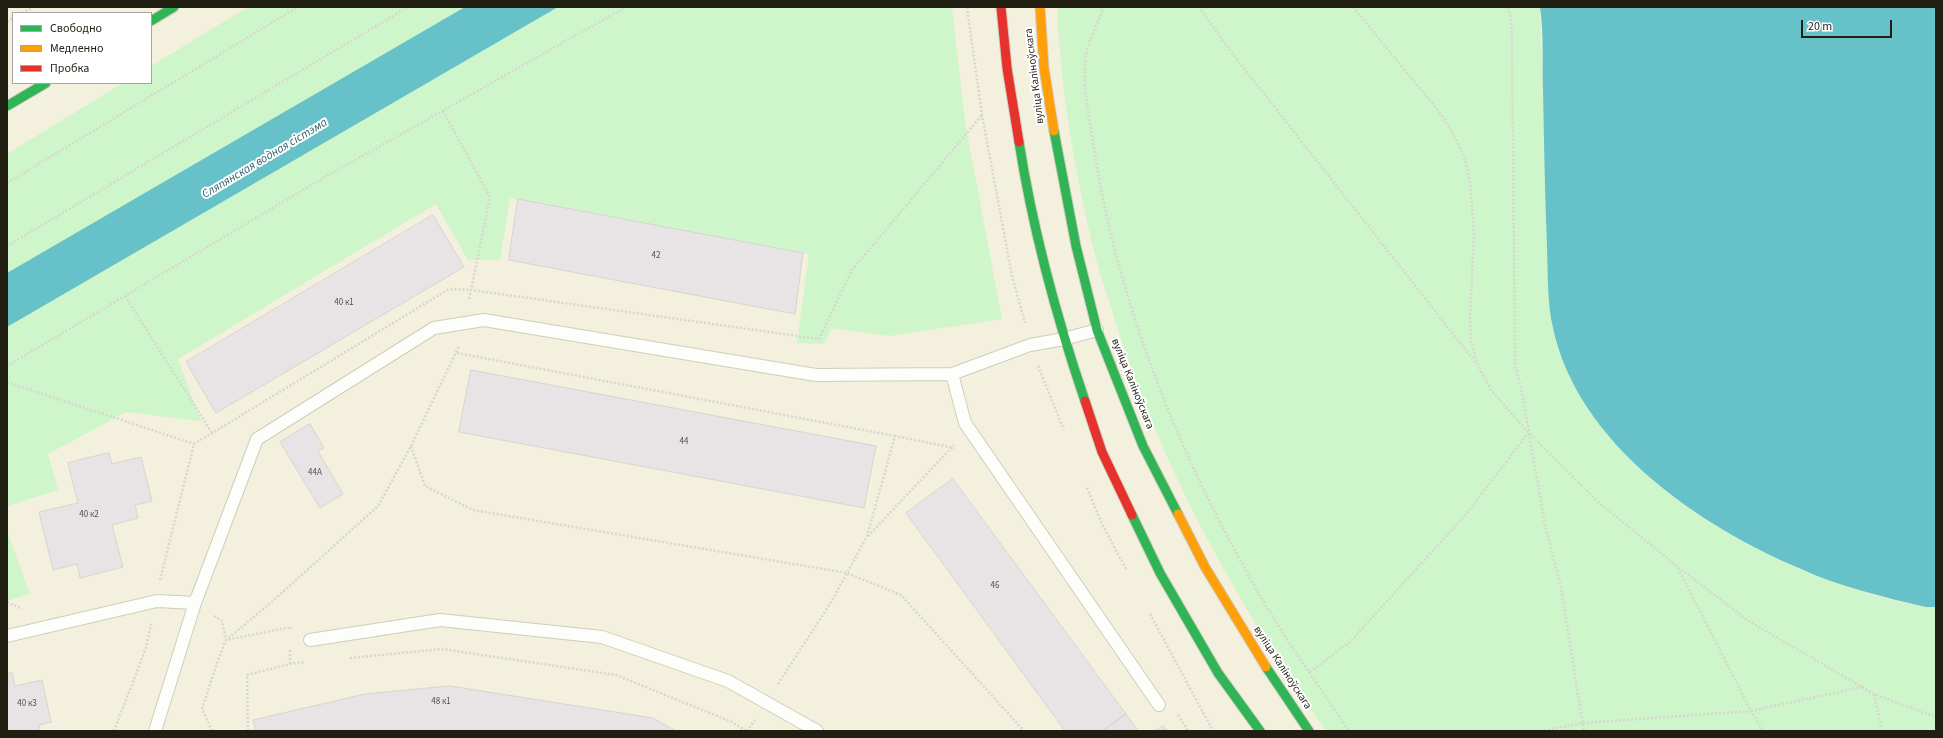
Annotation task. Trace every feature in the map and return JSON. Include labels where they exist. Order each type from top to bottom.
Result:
[{"type":"main road","points":[[152,20],[174,7]]},
{"type":"main road","points":[[1001,7],[1007,68],[1021,155],[1040,250],[1064,340],[1102,452],[1160,573],[1218,673],[1260,731]]},
{"type":"main road","name":"вуліца Каліноўскага","points":[[1040,7],[1044,68],[1057,150],[1076,246],[1097,330],[1143,446],[1205,567],[1258,655],[1309,731]]},
{"type":"main road","points":[[7,106],[44,84]]},
{"type":"lane","points":[[155,731],[195,603],[257,440],[434,328],[484,320],[816,375],[952,374],[1030,345],[1064,340],[1097,330]]},
{"type":"lane","points":[[952,374],[965,423],[1159,705]]},
{"type":"lane","points":[[7,636],[157,601],[195,603]]},
{"type":"lane","points":[[310,640],[440,620],[602,638],[728,681],[817,731]]},
{"type":"path","points":[[7,183],[298,7]]},
{"type":"path","points":[[7,246],[408,7]]},
{"type":"path","points":[[7,366],[313,184],[626,7]]},
{"type":"path","points":[[1104,7],[1086,53],[1083,80],[1098,174],[1115,254],[1156,381],[1191,465],[1236,554],[1269,611],[1349,731]]},
{"type":"path","points":[[1199,7],[1232,53],[1478,365],[1491,390],[1528,432],[1596,501],[1678,567],[1750,622],[1874,694],[1936,717]]},
{"type":"path","points":[[1353,7],[1440,114],[1454,135],[1464,156],[1470,182],[1473,208],[1474,232],[1470,317],[1471,341],[1478,365]]},
{"type":"path","points":[[1508,7],[1512,41],[1515,363],[1545,525],[1560,588],[1584,731]]},
{"type":"path","points":[[212,731],[202,708],[226,640],[274,600],[378,506],[411,446],[457,353],[465,323],[490,196],[443,111]]},
{"type":"path","points":[[852,270],[982,115]]},
{"type":"path","points":[[125,296],[212,433]]},
{"type":"path","points":[[457,353],[954,447],[958,453]]},
{"type":"path","points":[[7,382],[194,444]]},
{"type":"path","points":[[867,536],[954,447],[965,423]]},
{"type":"path","points":[[1310,672],[1351,640],[1467,513],[1528,432]]},
{"type":"path","points":[[791,665],[830,604],[867,536],[895,436]]},
{"type":"path","points":[[411,446],[425,486],[473,510],[847,573],[901,595],[1024,731]]},
{"type":"path","points":[[1678,567],[1751,711],[1764,731]]},
{"type":"path","points":[[195,603],[222,621],[226,640]]},
{"type":"path","points":[[226,640],[291,628]]},
{"type":"path","points":[[343,659],[442,650],[616,675],[732,722],[746,731]]},
{"type":"path","points":[[248,731],[247,675],[290,664],[313,662]]},
{"type":"path","points":[[1540,731],[1583,723],[1751,711],[1862,687]]},
{"type":"path","points":[[1874,694],[1882,731]]},
{"type":"path","points":[[1159,705],[1177,714],[1188,731]]},
{"type":"green space","points":[[248,7],[952,7],[965,122],[1002,319],[889,336],[832,328],[824,344],[797,343],[809,254],[510,198],[500,260],[468,260],[436,204],[178,359],[201,421],[126,412],[48,454],[58,490],[7,506],[7,154],[121,84],[152,84],[152,65]]},
{"type":"green space","points":[[1058,7],[1540,7],[1550,312],[1553,329],[1571,378],[1598,422],[1633,462],[1674,497],[1719,528],[1767,554],[1816,575],[1879,597],[1926,607],[1936,607],[1936,731],[1326,731],[1262,633],[1204,532],[1154,427],[1133,373],[1098,268],[1080,188],[1065,100],[1057,22]]},
{"type":"green space","points":[[7,531],[30,594],[7,601]]},
{"type":"water","name":"Сляпянская водная сістэма","points":[[465,7],[558,7],[7,327],[7,273]]},
{"type":"water","points":[[1540,7],[1936,7],[1936,607],[1926,607],[1862,591],[1831,581],[1762,551],[1723,530],[1684,504],[1648,476],[1616,444],[1588,409],[1567,370],[1553,328],[1550,308],[1548,288]]},
{"type":"building","points":[[518,199],[803,253],[795,314],[509,260]]},
{"type":"building","points":[[433,215],[464,267],[216,413],[186,362]]},
{"type":"building","points":[[471,370],[876,446],[864,508],[459,432]]},
{"type":"building","points":[[310,424],[324,448],[318,451],[343,494],[320,508],[280,442]]},
{"type":"building","points":[[109,453],[112,464],[141,457],[152,501],[135,505],[138,518],[112,525],[123,567],[80,578],[77,564],[53,570],[39,512],[78,503],[68,463]]},
{"type":"building","points":[[953,479],[1126,714],[1103,731],[1065,731],[906,513]]},
{"type":"building","points":[[12,673],[15,686],[42,680],[51,722],[39,725],[40,731],[7,731],[7,674]]},
{"type":"building","points":[[450,686],[653,718],[676,731],[256,731],[253,720],[365,694]]},
{"type":"building","points":[[1126,714],[1138,731],[1103,731]]},
{"type":"building","points":[[1163,726],[1167,731],[1156,731]]},
{"type":"traffic: fast","points":[[152,20],[174,7]]},
{"type":"traffic: fast","points":[[7,106],[44,84]]},
{"type":"traffic: fast","points":[[1054,131],[1076,246],[1097,330],[1143,446],[1178,514]]},
{"type":"traffic: fast","points":[[1019,142],[1031,208],[1046,273],[1064,337],[1085,401]]},
{"type":"traffic: fast","points":[[1132,515],[1160,573],[1218,673],[1260,731]]},
{"type":"traffic: fast","points":[[1266,667],[1309,731]]},
{"type":"traffic: slow","points":[[1040,7],[1044,68],[1054,131]]},
{"type":"traffic: slow","points":[[1178,514],[1205,567],[1266,667]]},
{"type":"traffic: jam","points":[[1001,7],[1007,68],[1019,142]]},
{"type":"traffic: jam","points":[[1085,401],[1102,452],[1132,515]]}]
